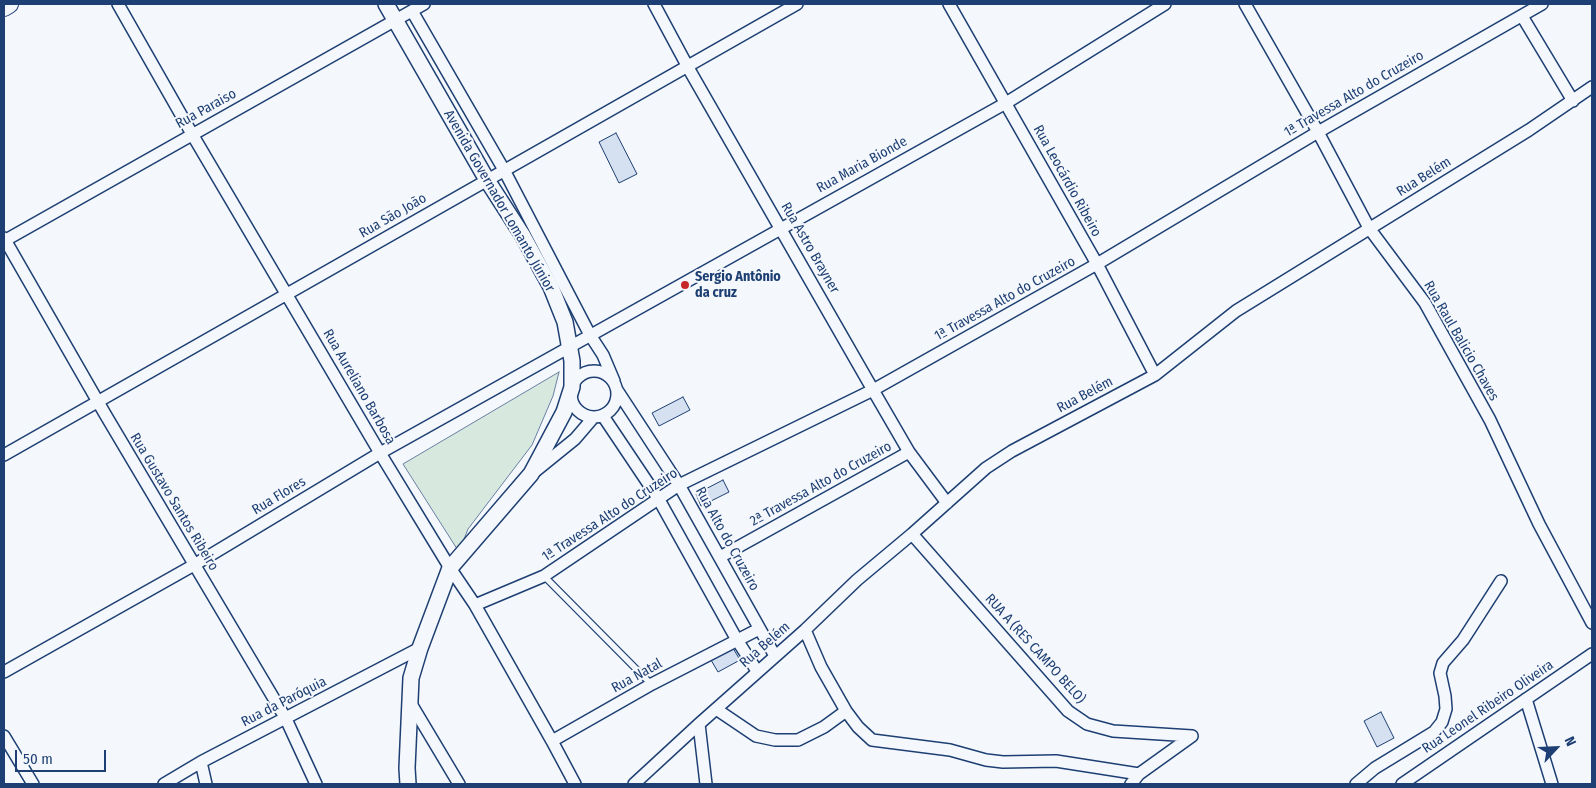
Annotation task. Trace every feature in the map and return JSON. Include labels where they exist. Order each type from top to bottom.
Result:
[{"type":"main road","points":[[4,7],[9,4]]},
{"type":"main road","name":"Avenida Governador Lomanto Júnior","points":[[386,4],[551,287],[565,322],[572,361],[572,388],[564,412],[532,474],[450,568],[420,648],[411,678],[408,784]]},
{"type":"street","name":"Rua Aureliano Barbosa","points":[[118,4],[192,134],[380,453],[450,568],[475,605],[575,784]]},
{"type":"street","name":"Rua Paraiso","points":[[4,240],[424,4]]},
{"type":"street","name":"Rua Astro Brayner","points":[[654,4],[909,452],[947,503]]},
{"type":"street","name":"Rua São João","points":[[4,454],[797,4]]},
{"type":"street","name":"Rua Leocárdio Ribeiro","points":[[949,4],[1097,264],[1155,375]]},
{"type":"street","name":"Rua Maria Bionde","points":[[569,346],[1006,103],[1165,4]]},
{"type":"street","name":"Rua Raul Balicio Chaves","points":[[1245,4],[1370,228],[1425,303],[1490,420],[1539,524],[1592,623]]},
{"type":"street","name":"1ª Travessa Alto do Cruzeiro","points":[[475,605],[544,576],[658,498],[873,390],[1097,264],[1318,132],[1542,4]]},
{"type":"street","name":"Rua Alto do Cruzeiro","points":[[412,11],[504,170],[590,334],[603,355],[615,385],[680,486],[775,656]]},
{"type":"street","points":[[1522,16],[1572,101]]},
{"type":"street","name":"Rua Belém","points":[[634,784],[757,671],[805,630],[857,580],[986,468],[1012,451],[1155,375],[1236,311],[1529,130],[1592,88]]},
{"type":"street","name":"Rua Gustavo Santos Ribeiro","points":[[4,240],[97,401],[286,719],[316,784]]},
{"type":"street","name":"Rua Flores","points":[[4,672],[194,565],[380,453],[569,346]]},
{"type":"street","points":[[532,474],[575,439],[598,417],[613,408],[618,396],[615,385],[607,375],[591,371],[582,374],[572,388],[572,401],[580,413],[598,417],[658,498],[737,640],[757,671]]},
{"type":"street","name":"2ª Travessa Alto do Cruzeiro","points":[[720,557],[909,452]]},
{"type":"street","name":"RUA A (RES CAMPO BELO)","points":[[912,534],[1068,711],[1088,724],[1113,731],[1192,736],[1138,774]]},
{"type":"street","points":[[1356,784],[1375,768],[1434,732],[1442,722],[1446,709],[1440,673],[1443,663],[1462,640],[1501,580]]},
{"type":"street","name":"Rua Belém","points":[[737,640],[759,629]]},
{"type":"street","points":[[805,630],[820,667],[846,711],[858,727],[872,740],[950,750],[986,760],[1003,762],[1056,761],[1138,774],[1131,784]]},
{"type":"street","name":"Rua Natal","points":[[552,741],[652,684],[737,640]]},
{"type":"street","name":"Rua da Paróquia","points":[[164,784],[201,762],[420,648]]},
{"type":"street","name":"Rua Leonel Ribeiro Oliveira","points":[[1402,784],[1592,654]]},
{"type":"street","points":[[1526,700],[1552,784]]},
{"type":"street","points":[[410,701],[459,784]]},
{"type":"street","points":[[716,709],[756,736],[782,740],[798,740],[824,727],[846,711]]},
{"type":"street","points":[[699,724],[706,784]]},
{"type":"street","points":[[4,736],[33,784]]},
{"type":"street","points":[[201,762],[206,784]]},
{"type":"lane","points":[[544,576],[652,684]]},
{"type":"shaded area","points":[[559,372],[553,396],[532,445],[468,529],[459,552],[403,464]]},
{"type":"building","points":[[616,133],[637,174],[619,183],[599,142]]},
{"type":"building","points":[[683,397],[690,410],[659,426],[652,413]]},
{"type":"building","points":[[723,480],[729,492],[701,506],[696,494]]},
{"type":"building","points":[[733,648],[740,660],[718,672],[711,660]]},
{"type":"building","points":[[1381,712],[1394,738],[1377,747],[1364,721]]},
{"type":"place","name":"Sergio Antônio da cruz","points":[[685,285]]}]
